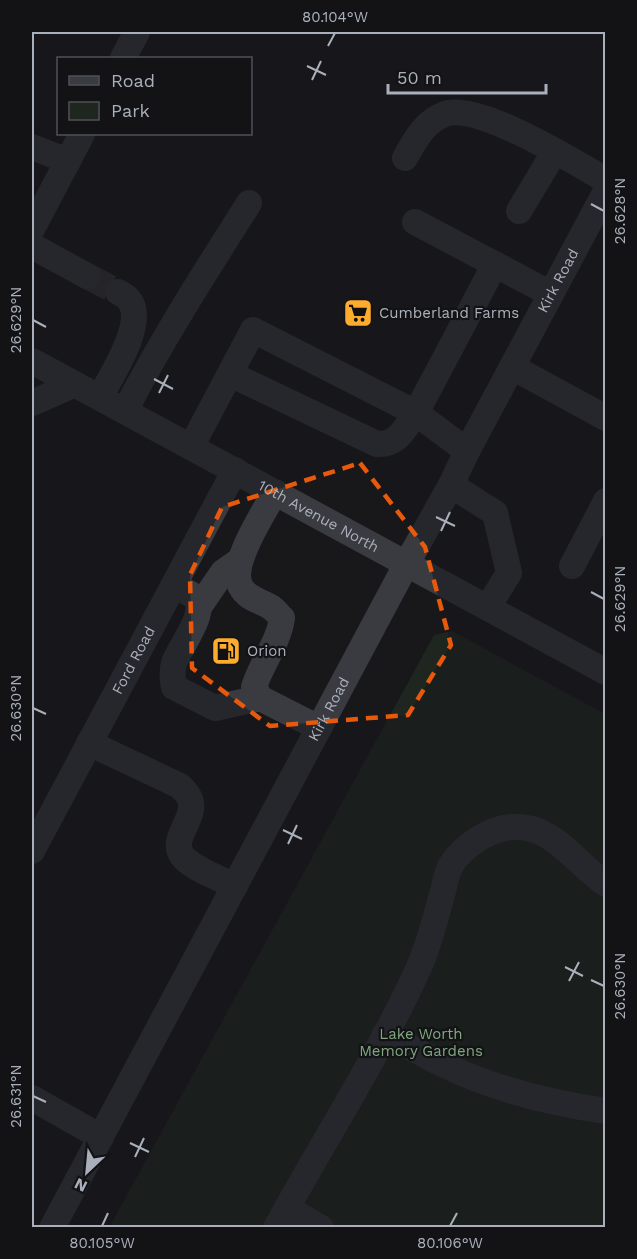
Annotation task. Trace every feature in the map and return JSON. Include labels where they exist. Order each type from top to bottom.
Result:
[{"type":"street","points":[[124,57],[137,32]]},
{"type":"street","points":[[405,158],[420,132],[442,115],[453,112],[481,116],[555,151],[606,180]]},
{"type":"street","points":[[32,229],[81,135]]},
{"type":"street","points":[[32,147],[68,161]]},
{"type":"street","points":[[519,211],[555,151]]},
{"type":"street","name":"Kirk Road","points":[[52,1227],[407,563],[451,485],[606,191]]},
{"type":"street","points":[[125,411],[184,306],[249,202]]},
{"type":"street","points":[[415,222],[551,294]]},
{"type":"street","points":[[32,246],[87,276]]},
{"type":"street","points":[[230,374],[377,444],[387,445],[395,441],[416,413],[495,264]]},
{"type":"street","points":[[100,398],[132,335],[132,305],[129,299],[118,292]]},
{"type":"street","points":[[191,447],[253,330],[416,413],[467,451]]},
{"type":"street","name":"10th Avenue North","points":[[32,361],[606,672]]},
{"type":"street","points":[[512,367],[606,418]]},
{"type":"street","points":[[32,403],[75,384]]},
{"type":"street","name":"Ford Road","points":[[32,852],[235,470]]},
{"type":"street","points":[[451,485],[495,513],[509,573],[488,607]]},
{"type":"street","points":[[275,492],[240,560],[238,575],[240,587],[249,596],[274,609],[282,618],[281,628],[258,673],[254,687],[260,698],[319,728]]},
{"type":"street","points":[[572,566],[606,501]]},
{"type":"street","points":[[240,560],[223,572],[200,607],[174,663],[172,676],[174,687],[215,708],[260,698]]},
{"type":"street","points":[[174,586],[196,598],[200,607]]},
{"type":"street","points":[[89,743],[180,786],[190,798],[191,812],[178,842],[182,856],[192,865],[235,886]]},
{"type":"street","points":[[321,1227],[281,1218],[385,1034],[427,948],[450,866],[474,842],[491,833],[510,827],[528,828],[547,834],[606,884]]},
{"type":"street","points":[[385,1034],[483,1081],[532,1096],[606,1111]]},
{"type":"street","points":[[32,1098],[101,1137]]},
{"type":"highlighted area","points":[[360,463],[425,547],[451,645],[408,715],[270,726],[192,668],[190,575],[222,507]]},
{"type":"green space","name":"Lake Worth Memory Gardens","points":[[452,631],[605,714],[605,1227],[109,1228],[434,635]]},
{"type":"tunnel","points":[[87,276],[118,292]]},
{"type":"place","name":"Cumberland Farms","points":[[358,313]]},
{"type":"place","name":"Orion","points":[[226,651]]}]
